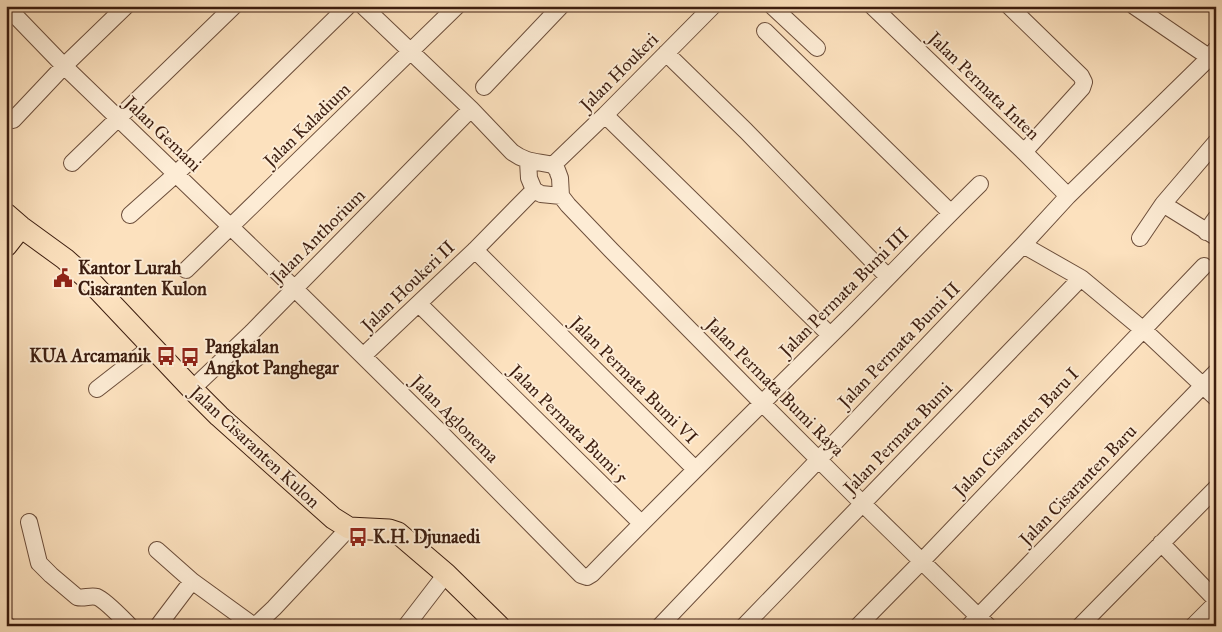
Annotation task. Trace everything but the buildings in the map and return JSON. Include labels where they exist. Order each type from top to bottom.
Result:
[{"type":"main road","points":[[6,246],[14,220]]},
{"type":"main road","name":"Jalan Cisaranten Kulon","points":[[14,220],[65,259],[90,281],[151,347],[231,427],[333,518],[349,528]]},
{"type":"main road","points":[[349,528],[389,530],[398,533],[446,574],[499,626]]},
{"type":"street","points":[[13,120],[64,66],[126,6]]},
{"type":"street","points":[[72,163],[234,6]]},
{"type":"street","points":[[130,215],[176,174],[348,6]]},
{"type":"street","points":[[363,6],[412,51],[512,152],[528,161],[553,165],[560,178],[560,196],[541,194],[534,190],[529,178],[528,161]]},
{"type":"street","name":"Jalan Kaladium","points":[[186,270],[457,6]]},
{"type":"street","points":[[484,87],[561,6]]},
{"type":"street","name":"Jalan Houkeri","points":[[553,165],[713,6]]},
{"type":"street","points":[[772,6],[817,48]]},
{"type":"street","name":"Jalan Permata Inten","points":[[872,6],[1068,196]]},
{"type":"street","points":[[1009,6],[1081,76],[1084,82],[1082,88],[1024,152]]},
{"type":"street","points":[[1134,6],[1213,56]]},
{"type":"street","name":"Jalan Gemani","points":[[7,7],[64,66],[294,288]]},
{"type":"street","points":[[765,31],[950,212]]},
{"type":"street","points":[[666,53],[746,131],[888,277]]},
{"type":"street","name":"Jalan Permata Bumi II","points":[[660,626],[1068,196],[1213,56]]},
{"type":"street","name":"Jalan Anthorium","points":[[192,389],[252,332],[471,109]]},
{"type":"street","points":[[605,115],[830,335]]},
{"type":"street","points":[[1140,238],[1163,204],[1216,142]]},
{"type":"street","name":"Jalan Permata Bumi III","points":[[587,577],[980,184]]},
{"type":"street","points":[[475,250],[534,190]]},
{"type":"street","name":"Jalan Permata Bumi Raya","points":[[560,196],[762,403],[922,560],[979,623]]},
{"type":"street","points":[[1163,204],[1211,235],[1216,218]]},
{"type":"street","points":[[1023,245],[1081,278],[1142,329],[1216,398]]},
{"type":"street","name":"Jalan Houkeri II","points":[[363,356],[475,250],[545,318]]},
{"type":"street","name":"Jalan Cisaranten Baru I","points":[[858,626],[1204,266]]},
{"type":"street","name":"Jalan Permata Bumi","points":[[744,626],[1081,278]]},
{"type":"street","name":"Jalan Aglonema","points":[[294,288],[581,575],[587,577]]},
{"type":"street","name":"Jalan Permata Bumi 5","points":[[419,304],[641,523]]},
{"type":"street","name":"Jalan Permata Bumi VI","points":[[545,318],[695,469]]},
{"type":"street","points":[[97,389],[151,347]]},
{"type":"street","name":"Jalan Cisaranten Baru","points":[[979,623],[1216,372]]},
{"type":"street","points":[[1080,626],[1216,488]]},
{"type":"street","points":[[29,522],[40,563],[45,569],[77,597],[99,597],[130,626]]},
{"type":"street","points":[[156,550],[192,581],[254,626],[274,608],[349,528]]},
{"type":"street","points":[[1161,543],[1216,601],[1193,626]]},
{"type":"street","points":[[406,626],[446,574]]},
{"type":"street","points":[[158,626],[192,581]]},
{"type":"place","name":"Kantor Lurah Cisaranten Kulon","points":[[63,278]]},
{"type":"place","name":"KUA Arcamanik","points":[[166,356]]},
{"type":"place","name":"Pangkalan Angkot Panghegar","points":[[190,357]]},
{"type":"place","name":"K.H. Djunaedi","points":[[358,537]]}]
